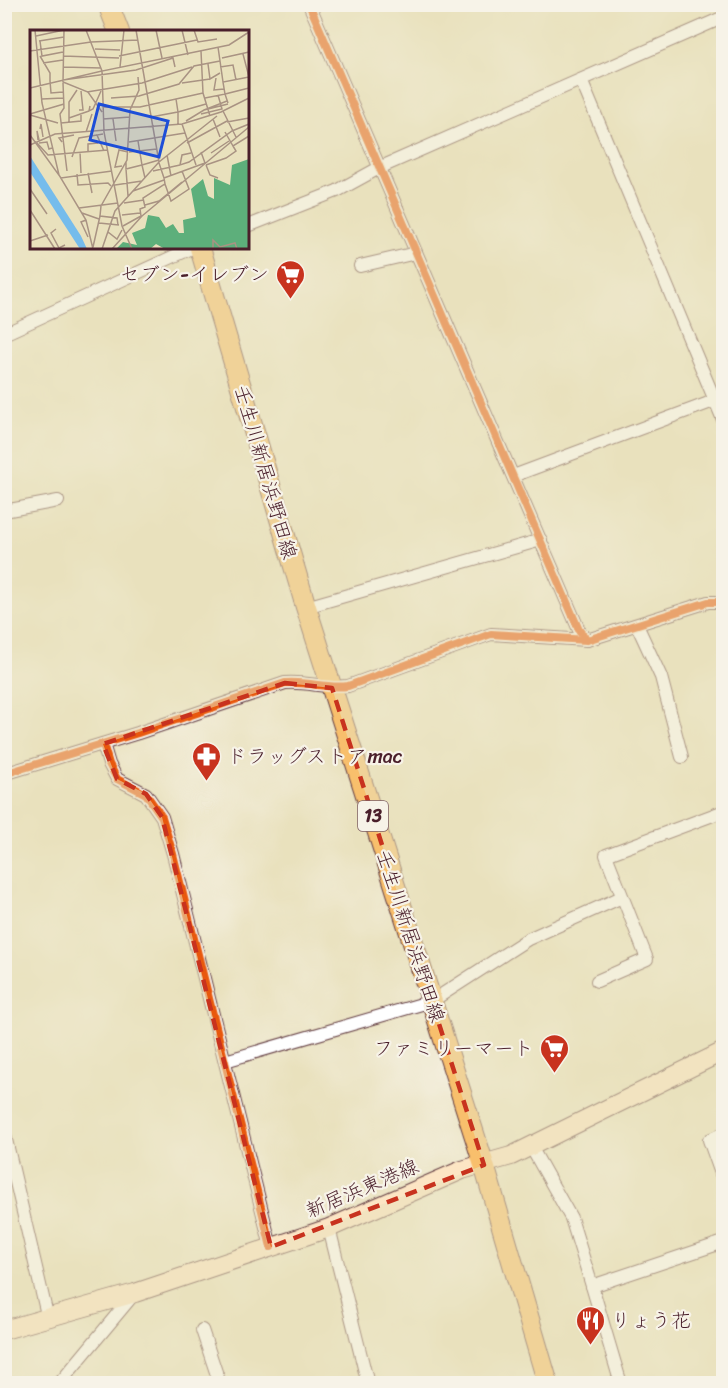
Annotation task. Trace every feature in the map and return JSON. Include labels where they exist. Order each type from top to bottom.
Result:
[{"type":"main road","points":[[108,4],[118,30]]},
{"type":"main road","name":"壬生川新居浜野田線","points":[[200,249],[306,607],[484,1165],[548,1383]]},
{"type":"main road","name":"新居浜東港線","points":[[4,1330],[135,1293],[329,1228],[462,1170],[511,1155],[723,1051]]},
{"type":"street","points":[[309,4],[579,630],[586,640]]},
{"type":"street","points":[[249,225],[337,191],[379,168],[723,17]]},
{"type":"street","points":[[581,80],[720,400],[723,422]]},
{"type":"street","points":[[4,334],[190,249]]},
{"type":"street","points":[[360,266],[416,253]]},
{"type":"street","points":[[513,476],[720,400]]},
{"type":"street","points":[[4,511],[58,501]]},
{"type":"street","points":[[306,607],[541,540]]},
{"type":"street","points":[[4,774],[103,744],[285,683],[298,682],[332,688],[348,686],[491,634],[586,640],[708,602],[723,602]]},
{"type":"street","points":[[637,625],[661,677],[682,757]]},
{"type":"street","points":[[103,744],[109,764],[117,778],[146,794],[162,817],[271,1248]]},
{"type":"street","points":[[597,981],[647,959],[606,855],[723,811]]},
{"type":"street","points":[[225,1061],[432,1001],[528,939],[622,897]]},
{"type":"street","points":[[4,1131],[48,1319]]},
{"type":"street","points":[[723,1133],[709,1140],[723,1182]]},
{"type":"street","points":[[530,1145],[571,1218],[621,1383]]},
{"type":"street","points":[[329,1228],[368,1383]]},
{"type":"street","points":[[592,1286],[723,1242]]},
{"type":"street","points":[[59,1383],[135,1293]]},
{"type":"street","points":[[202,1330],[220,1383]]},
{"type":"highlighted area","points":[[285,683],[332,688],[484,1165],[271,1247],[162,817],[146,794],[117,779],[103,744]]},
{"type":"cycle path","points":[[309,4],[579,630],[587,640]]},
{"type":"cycle path","points":[[4,774],[138,733],[285,683],[348,686],[491,634],[587,640],[708,602],[724,602]]},
{"type":"cycle path","points":[[103,744],[109,764],[117,779],[146,794],[162,817],[271,1247]]},
{"type":"place","name":"セブン-イレブン","points":[[290,300]]},
{"type":"place","name":"ドラッグストアmac","points":[[206,782]]},
{"type":"place","name":"ファミリーマート","points":[[555,1074]]},
{"type":"place","name":"りょう花","points":[[590,1346]]}]
